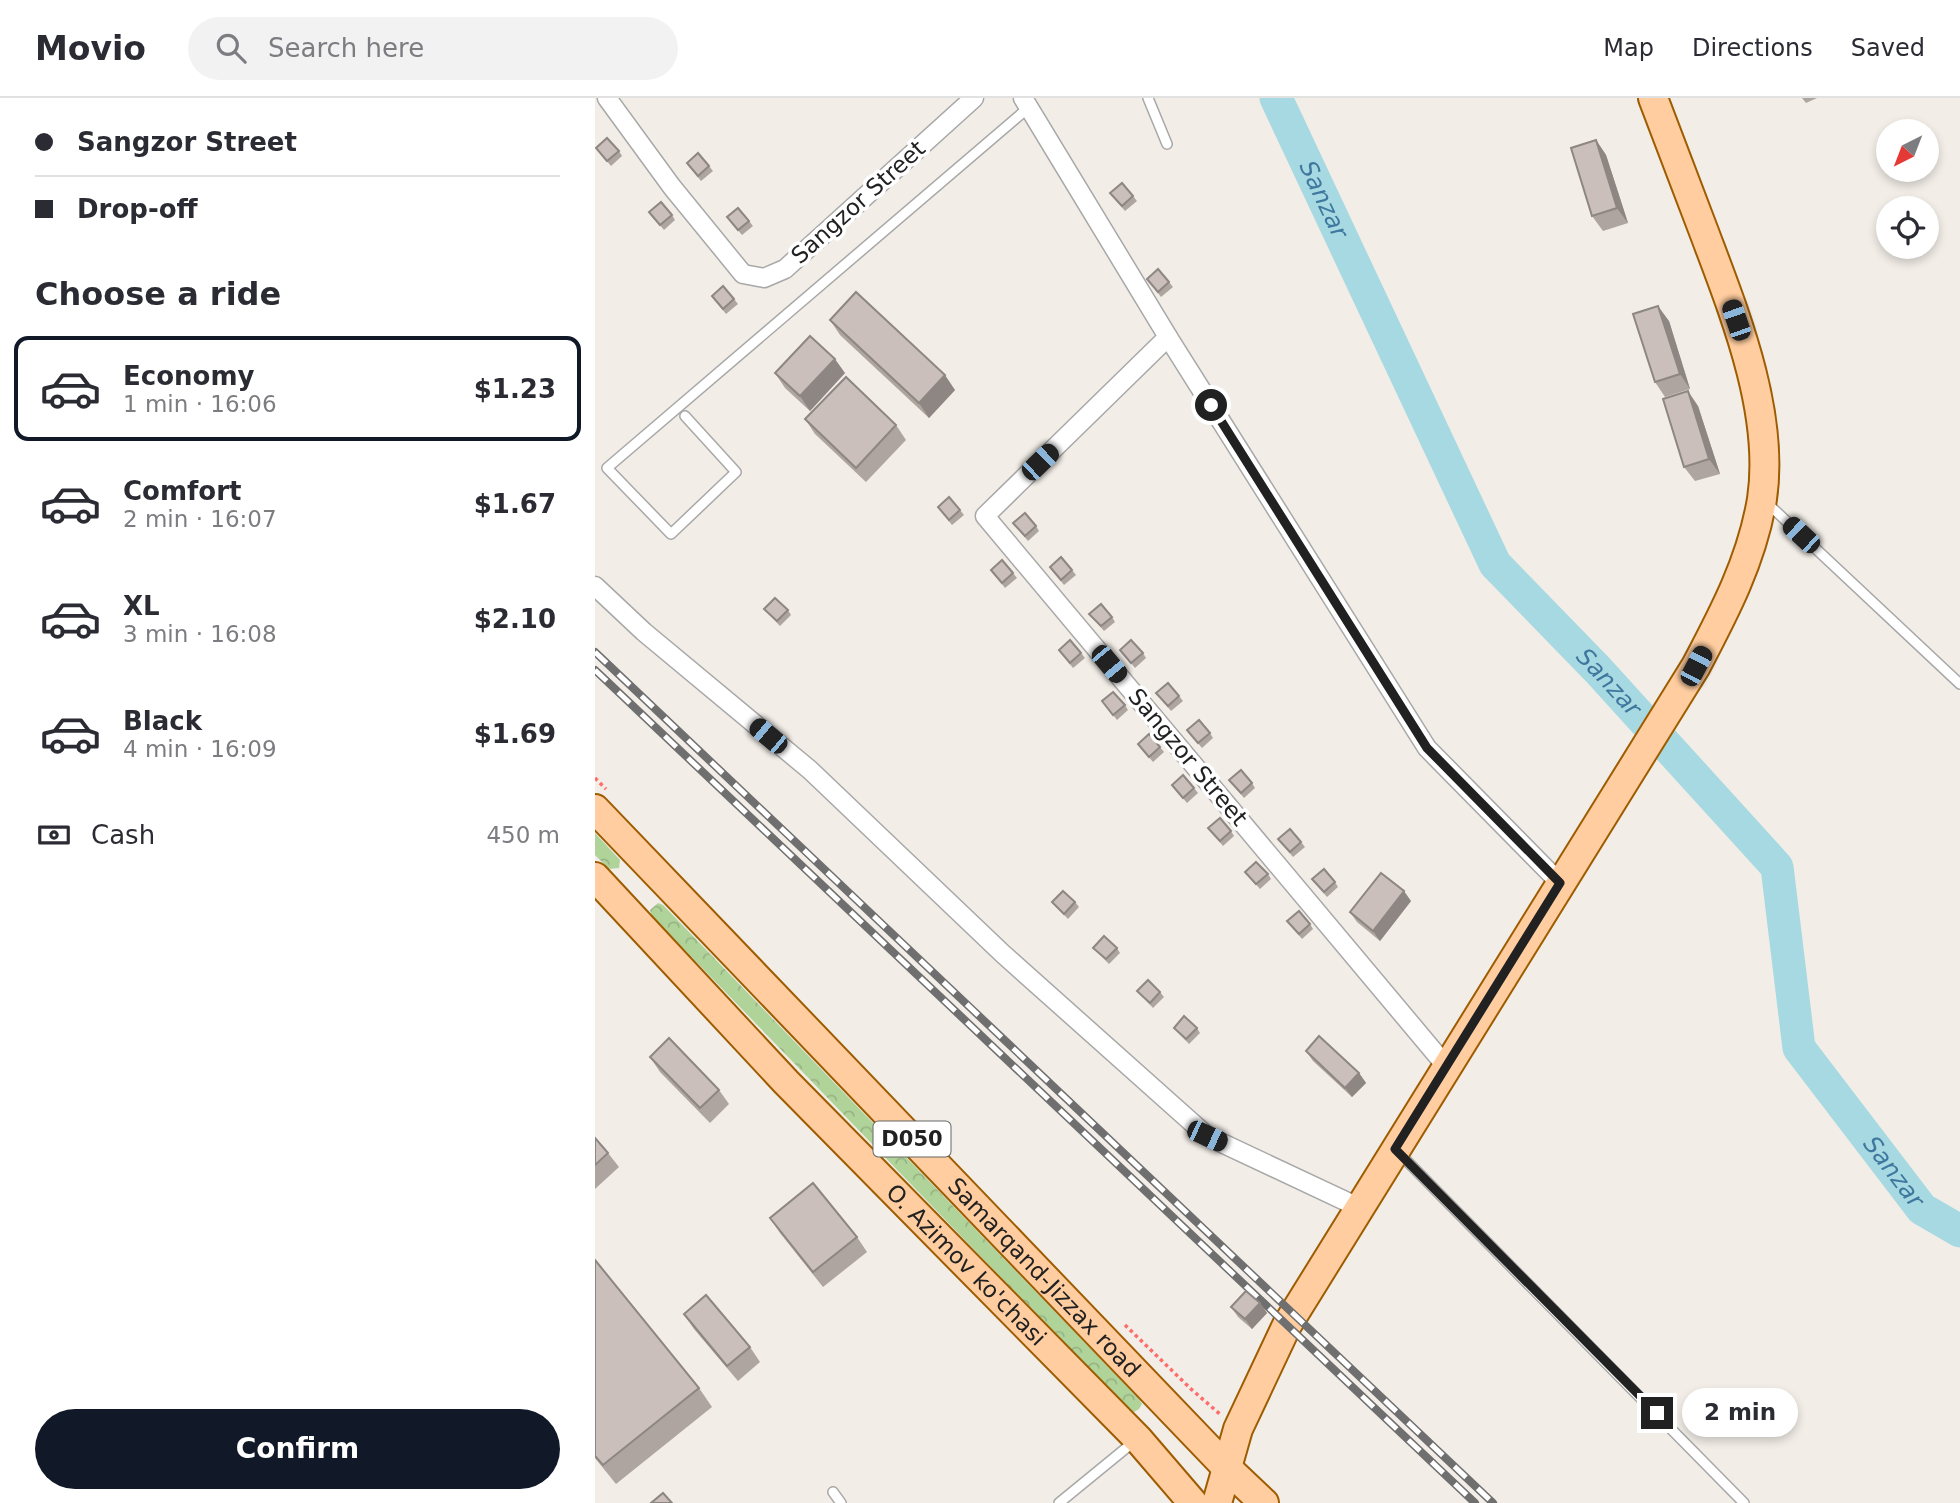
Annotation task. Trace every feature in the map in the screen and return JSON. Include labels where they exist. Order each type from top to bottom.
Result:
[{"type":"main road","points":[[1217,1503],[1238,1429],[1287,1325],[1696,666],[1731,601],[1740,576],[1762,498],[1763,449],[1758,407],[1749,364],[1721,277],[1653,98]]},
{"type":"main road","name":"Samarqand-Jizzax road","points":[[595,809],[1228,1469],[1264,1503]]},
{"type":"main road","name":"O. Azimov ko'chasi","points":[[595,877],[786,1082],[1137,1439],[1193,1503]]},
{"type":"main road","points":[[638,923],[636,905],[641,892],[652,886],[673,890]]},
{"type":"street","name":"Sangzor Street","points":[[607,98],[672,187],[743,274],[764,278],[785,269],[974,98]]},
{"type":"street","points":[[1025,103],[1168,337],[1427,748],[1560,883]]},
{"type":"street","name":"Sangzor Street","points":[[1168,337],[985,516],[1446,1066]]},
{"type":"street","points":[[595,586],[644,632],[810,771],[1003,954],[1207,1136],[1359,1207]]},
{"type":"lane","points":[[1148,98],[1167,144]]},
{"type":"lane","points":[[685,416],[737,472],[671,534],[607,468],[1025,103]]},
{"type":"lane","points":[[1762,498],[1960,684]]},
{"type":"lane","points":[[1395,1149],[1744,1503]]},
{"type":"lane","points":[[1059,1503],[1137,1439]]},
{"type":"lane","points":[[833,1492],[841,1503]]},
{"type":"green space","points":[[595,833],[620,860],[619,868],[609,869],[595,855]]},
{"type":"green space","points":[[658,903],[663,905],[1139,1399],[1142,1404],[1139,1409],[1134,1412],[1128,1409],[652,916],[650,910]]},
{"type":"building","points":[[607,138],[619,151],[607,161],[596,148]]},
{"type":"building","points":[[1596,140],[1617,208],[1592,216],[1571,148]]},
{"type":"building","points":[[698,153],[709,166],[698,176],[687,163]]},
{"type":"building","points":[[1122,183],[1133,196],[1122,206],[1110,193]]},
{"type":"building","points":[[661,202],[672,215],[660,225],[649,212]]},
{"type":"building","points":[[738,208],[749,221],[738,230],[727,217]]},
{"type":"building","points":[[1158,269],[1169,282],[1158,292],[1147,279]]},
{"type":"building","points":[[723,286],[734,299],[723,309],[712,296]]},
{"type":"building","points":[[856,292],[945,375],[919,403],[830,320]]},
{"type":"building","points":[[1658,306],[1680,374],[1655,382],[1633,314]]},
{"type":"building","points":[[810,336],[835,359],[800,396],[775,373]]},
{"type":"building","points":[[846,377],[896,425],[856,468],[805,419]]},
{"type":"building","points":[[1688,391],[1709,459],[1684,467],[1663,399]]},
{"type":"building","points":[[949,497],[960,510],[949,520],[938,507]]},
{"type":"building","points":[[1025,513],[1036,526],[1025,536],[1013,523]]},
{"type":"building","points":[[1061,557],[1072,570],[1061,580],[1050,567]]},
{"type":"building","points":[[1002,560],[1013,573],[1002,583],[991,570]]},
{"type":"building","points":[[775,598],[788,610],[777,621],[764,609]]},
{"type":"building","points":[[1101,604],[1112,617],[1101,626],[1089,614]]},
{"type":"building","points":[[1070,640],[1081,653],[1070,663],[1059,650]]},
{"type":"building","points":[[1131,640],[1143,653],[1131,663],[1120,650]]},
{"type":"building","points":[[1168,683],[1179,696],[1168,706],[1156,693]]},
{"type":"building","points":[[1113,692],[1125,705],[1113,715],[1102,701]]},
{"type":"building","points":[[1199,720],[1210,733],[1198,743],[1187,730]]},
{"type":"building","points":[[1149,734],[1160,747],[1149,757],[1138,744]]},
{"type":"building","points":[[1241,770],[1252,783],[1241,793],[1229,780]]},
{"type":"building","points":[[1183,775],[1194,788],[1183,798],[1172,785]]},
{"type":"building","points":[[1220,818],[1231,831],[1220,841],[1208,828]]},
{"type":"building","points":[[1290,829],[1301,842],[1290,852],[1278,839]]},
{"type":"building","points":[[1256,862],[1268,874],[1256,884],[1245,872]]},
{"type":"building","points":[[1324,869],[1335,882],[1324,892],[1312,879]]},
{"type":"building","points":[[1381,873],[1404,891],[1373,931],[1350,912]]},
{"type":"building","points":[[1063,891],[1075,902],[1064,914],[1052,902]]},
{"type":"building","points":[[1299,911],[1310,924],[1299,934],[1287,921]]},
{"type":"building","points":[[1104,936],[1117,948],[1106,959],[1093,948]]},
{"type":"building","points":[[1148,980],[1160,992],[1150,1003],[1137,991]]},
{"type":"building","points":[[1184,1016],[1197,1028],[1186,1039],[1174,1028]]},
{"type":"building","points":[[1319,1036],[1359,1073],[1345,1088],[1306,1051]]},
{"type":"building","points":[[669,1038],[719,1090],[700,1108],[650,1057]]},
{"type":"building","points":[[595,1138],[608,1153],[595,1165]]},
{"type":"building","points":[[813,1183],[857,1237],[813,1272],[770,1218]]},
{"type":"building","points":[[595,1260],[699,1388],[603,1465],[595,1456]]},
{"type":"building","points":[[1246,1291],[1260,1303],[1245,1319],[1231,1307]]},
{"type":"building","points":[[706,1295],[750,1347],[727,1366],[684,1314]]},
{"type":"building","points":[[663,1493],[672,1503],[651,1503]]},
{"type":"waterway","name":"Sanzar","points":[[1276,98],[1495,564],[1598,670],[1777,867],[1799,1048],[1922,1209],[1960,1231]]},
{"type":"railway","points":[[595,652],[1493,1503]]},
{"type":"railway","points":[[595,670],[1475,1503]]},
{"type":"route","points":[[1211,405],[1427,748],[1560,883],[1395,1149],[1657,1413]]}]
